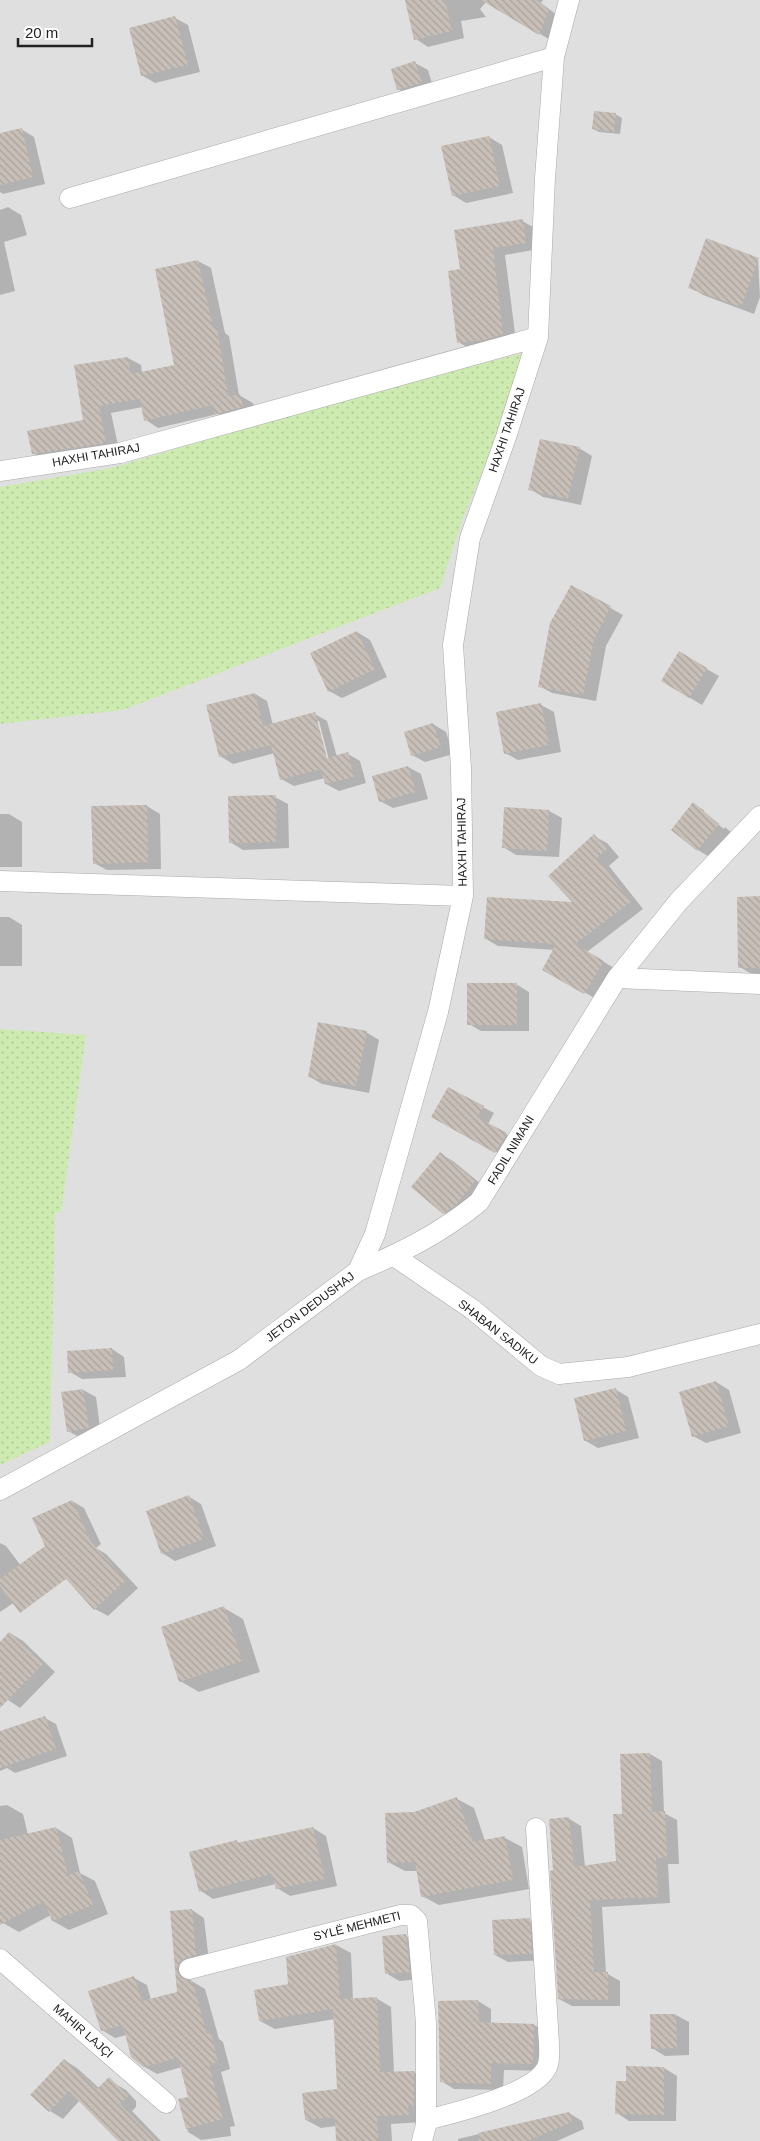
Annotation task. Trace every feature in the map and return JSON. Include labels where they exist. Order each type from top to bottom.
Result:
[{"type":"street","name":"HAXHI TAHIRAJ","points":[[0,881],[463,896],[461,768],[453,645],[470,538],[538,337],[545,178],[554,57],[569,0]]},
{"type":"street","points":[[70,198],[554,57]]},
{"type":"street","name":"HAXHI TAHIRAJ","points":[[0,471],[120,453],[538,337]]},
{"type":"street","name":"FADIL NIMANI","points":[[358,1271],[394,1256],[453,1224],[479,1202],[617,978],[679,901],[760,816]]},
{"type":"street","name":"JETON DEDUSHAJ","points":[[0,1490],[239,1360],[358,1271],[375,1234],[438,1012],[463,896]]},
{"type":"street","points":[[617,978],[760,984]]},
{"type":"street","name":"SHABAN SADIKU","points":[[394,1256],[472,1309],[541,1366],[559,1374],[628,1367],[760,1334]]},
{"type":"street","points":[[426,2120],[485,2104],[528,2086],[546,2069],[548,2027],[536,1828]]},
{"type":"street","name":"SYLË MEHMETI","points":[[188,1968],[401,1914],[410,1914],[418,1922],[426,2022],[426,2120],[422,2141]]},
{"type":"street","name":"MAHIR LAJÇI","points":[[0,1958],[166,2103]]},
{"type":"shaded area","points":[[0,0],[760,0],[760,2141],[0,2141]]},
{"type":"green space","points":[[524,353],[487,460],[463,518],[440,588],[123,710],[0,724],[0,487],[111,468],[376,390]]},
{"type":"green space","points":[[0,1029],[86,1035],[61,1212],[55,1213],[50,1442],[0,1465]]},
{"type":"building","points":[[405,0],[445,0],[452,31],[414,40]]},
{"type":"building","points":[[481,0],[536,0],[549,9],[539,35]]},
{"type":"building","points":[[175,16],[188,65],[141,76],[129,28]]},
{"type":"building","points":[[415,61],[422,83],[397,90],[391,69]]},
{"type":"building","points":[[594,111],[616,113],[614,132],[592,129]]},
{"type":"building","points":[[22,128],[33,177],[0,185],[0,133]]},
{"type":"building","points":[[489,136],[500,186],[452,196],[441,146]]},
{"type":"building","points":[[523,219],[526,243],[493,248],[503,334],[484,340],[457,343],[448,271],[460,269],[454,230]]},
{"type":"building","points":[[706,238],[759,258],[741,307],[688,288]]},
{"type":"building","points":[[198,260],[213,328],[217,327],[228,396],[240,394],[243,407],[215,414],[213,405],[144,421],[140,399],[99,406],[106,443],[32,454],[27,431],[83,420],[74,365],[128,357],[131,374],[174,365],[155,269]]},
{"type":"building","points":[[540,439],[580,447],[568,499],[528,490]]},
{"type":"building","points":[[571,585],[611,606],[594,639],[583,695],[538,687],[550,623]]},
{"type":"building","points":[[357,631],[375,669],[328,692],[310,653]]},
{"type":"building","points":[[679,651],[707,668],[689,698],[661,681]]},
{"type":"building","points":[[255,693],[263,726],[315,712],[327,758],[348,752],[354,777],[325,784],[321,769],[280,780],[271,745],[219,757],[206,705]]},
{"type":"building","points":[[541,703],[549,745],[504,754],[496,712]]},
{"type":"building","points":[[433,723],[441,747],[411,756],[404,732]]},
{"type":"building","points":[[408,766],[416,792],[379,802],[372,776]]},
{"type":"building","points":[[276,795],[276,842],[229,843],[228,796]]},
{"type":"building","points":[[693,802],[719,824],[697,851],[671,830]]},
{"type":"building","points":[[147,805],[148,862],[93,864],[91,806]]},
{"type":"building","points":[[504,807],[549,810],[547,851],[502,848]]},
{"type":"building","points":[[594,834],[607,849],[597,858],[631,902],[575,944],[604,961],[584,994],[542,970],[556,944],[484,939],[487,897],[572,902],[548,876]]},
{"type":"building","points":[[760,896],[760,968],[738,968],[737,897]]},
{"type":"building","points":[[467,983],[517,983],[517,1025],[467,1025]]},
{"type":"building","points":[[318,1022],[367,1031],[356,1086],[308,1077]]},
{"type":"building","points":[[448,1087],[484,1106],[477,1117],[507,1133],[495,1153],[431,1117]]},
{"type":"building","points":[[440,1152],[475,1181],[455,1206],[443,1214],[411,1187]]},
{"type":"building","points":[[112,1348],[113,1370],[68,1373],[67,1351]]},
{"type":"building","points":[[716,1381],[729,1426],[692,1437],[679,1392]]},
{"type":"building","points":[[616,1388],[626,1431],[584,1441],[574,1398]]},
{"type":"building","points":[[83,1389],[89,1428],[67,1432],[61,1392]]},
{"type":"building","points":[[189,1495],[204,1539],[161,1554],[146,1511]]},
{"type":"building","points":[[72,1500],[91,1542],[126,1580],[94,1610],[66,1579],[20,1613],[0,1586],[0,1579],[45,1546],[32,1518]]},
{"type":"building","points":[[224,1606],[242,1661],[179,1682],[161,1627]]},
{"type":"building","points":[[9,1632],[43,1664],[0,1708],[0,1642]]},
{"type":"building","points":[[45,1716],[56,1749],[0,1768],[0,1731]]},
{"type":"building","points":[[650,1753],[652,1812],[665,1811],[667,1857],[656,1858],[658,1897],[590,1900],[594,1972],[608,1972],[608,2000],[558,1999],[550,1871],[553,1870],[549,1819],[569,1817],[574,1867],[616,1861],[613,1814],[622,1814],[620,1754]]},
{"type":"building","points":[[457,1797],[473,1842],[505,1836],[513,1880],[421,1897],[415,1862],[387,1863],[385,1813],[414,1812]]},
{"type":"building","points":[[56,1827],[68,1875],[79,1871],[93,1905],[52,1921],[44,1901],[0,1925],[0,1840]]},
{"type":"building","points":[[313,1827],[325,1879],[276,1889],[272,1874],[199,1892],[189,1852],[237,1840],[237,1843]]},
{"type":"building","points":[[192,1909],[196,1955],[181,1960],[177,1971],[181,1978],[192,1980],[207,2034],[211,2033],[218,2062],[209,2065],[223,2119],[186,2129],[178,2099],[188,2097],[178,2058],[143,2067],[131,2057],[123,2025],[101,2031],[88,1991],[134,1976],[142,2001],[177,1992],[170,1911]]},
{"type":"building","points":[[530,1918],[532,1954],[494,1955],[492,1920]]},
{"type":"building","points":[[406,1934],[410,1972],[385,1974],[382,1936]]},
{"type":"building","points":[[336,1944],[340,1999],[377,1997],[380,2072],[414,2071],[414,2106],[408,2106],[409,2115],[377,2116],[378,2141],[336,2141],[335,2117],[305,2120],[302,2093],[337,2089],[333,2009],[259,2021],[254,1990],[288,1984],[286,1957]]},
{"type":"building","points":[[478,2000],[479,2022],[534,2024],[533,2064],[491,2063],[491,2084],[440,2082],[438,2001]]},
{"type":"building","points":[[650,2014],[676,2014],[677,2048],[651,2049]]},
{"type":"building","points":[[64,2059],[97,2089],[109,2077],[128,2096],[120,2104],[157,2141],[118,2141],[69,2091],[49,2112],[30,2095]]},
{"type":"building","points":[[626,2066],[664,2067],[664,2115],[615,2114],[616,2081],[626,2081]]},
{"type":"building","points":[[569,2112],[572,2122],[527,2141],[479,2141],[478,2133]]}]
